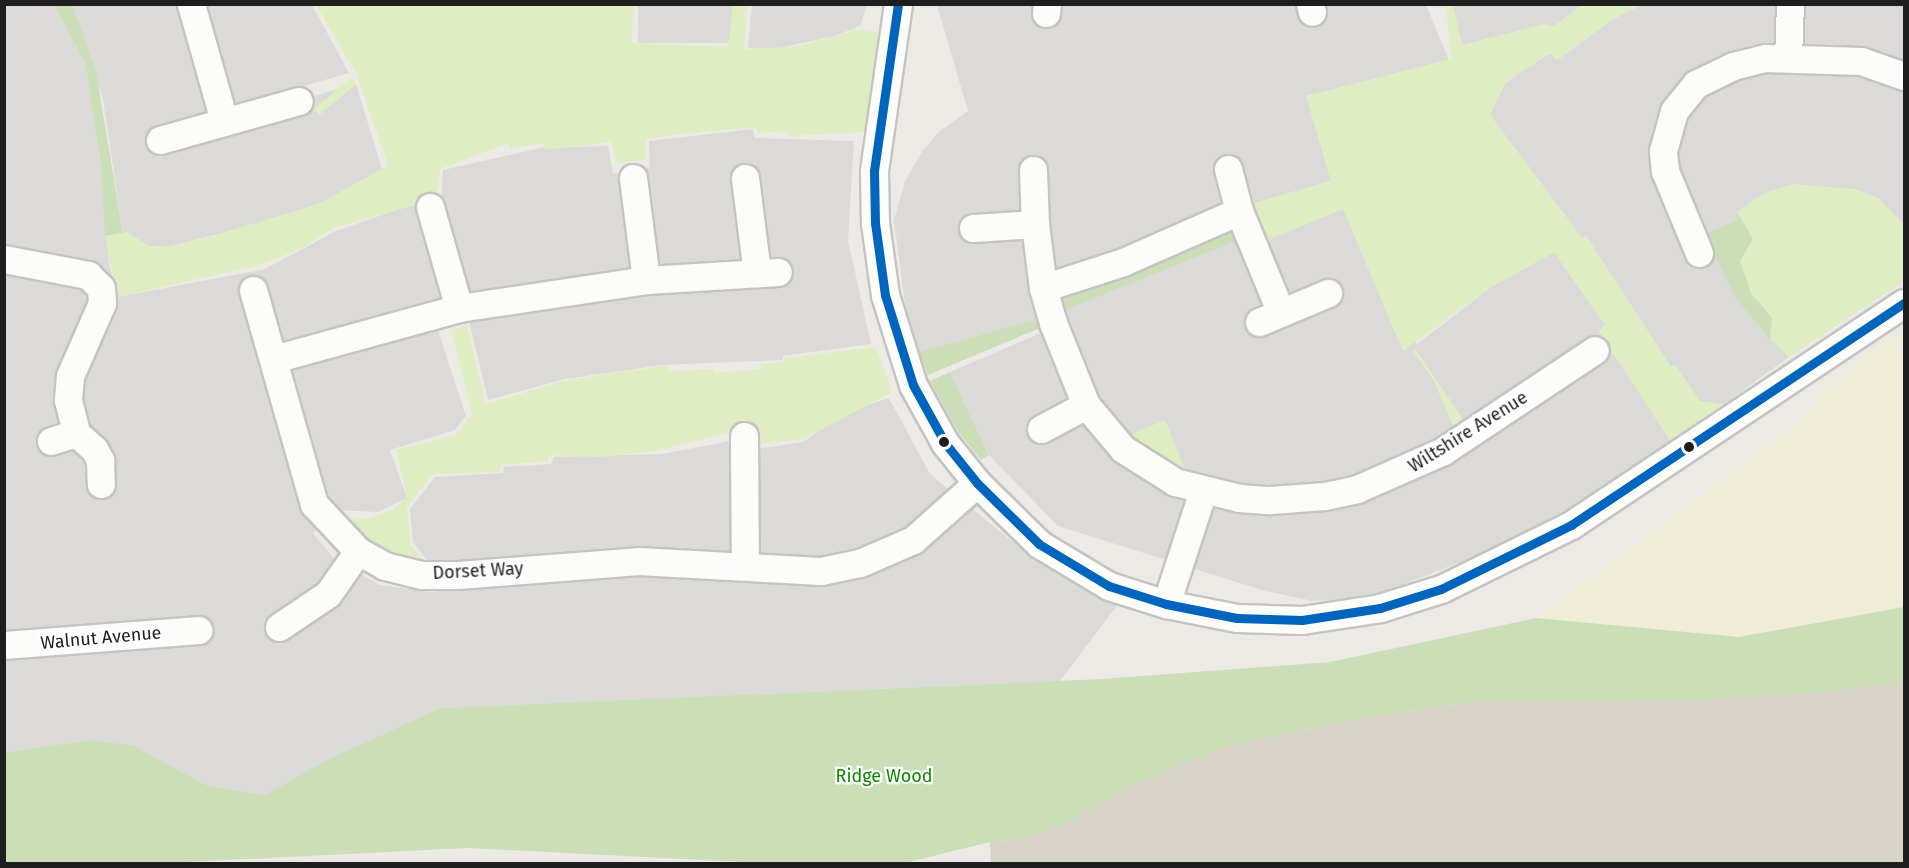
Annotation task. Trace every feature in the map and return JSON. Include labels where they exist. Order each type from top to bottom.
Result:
[{"type":"street","points":[[191,4],[224,121]]},
{"type":"street","points":[[898,4],[874,171],[879,260],[892,329],[913,385],[945,443],[977,483],[1039,544],[1109,586],[1166,604],[1237,618],[1302,620],[1380,608],[1442,589],[1571,525],[1905,303]]},
{"type":"street","points":[[1788,58],[1786,26],[1790,4]]},
{"type":"street","points":[[1699,253],[1665,171],[1665,131],[1674,111],[1696,84],[1713,74],[1765,58],[1861,61],[1905,76]]},
{"type":"street","points":[[160,140],[299,100]]},
{"type":"street","points":[[1228,169],[1270,318],[1328,293]]},
{"type":"street","name":"Wiltshire Avenue","points":[[1033,170],[1035,224],[1043,288],[1053,323],[1086,405],[1102,428],[1139,461],[1175,482],[1203,491],[1239,498],[1296,500],[1357,489],[1443,451],[1550,370],[1595,350]]},
{"type":"street","points":[[633,178],[646,280]]},
{"type":"street","points":[[274,359],[459,308],[646,280],[768,272],[745,178]]},
{"type":"street","points":[[430,207],[459,308]]},
{"type":"street","points":[[1043,288],[1123,262],[1239,211]]},
{"type":"street","points":[[973,228],[1035,224]]},
{"type":"street","points":[[4,259],[88,275],[101,288],[102,303],[68,387],[64,437],[94,449],[99,460],[101,484]]},
{"type":"street","name":"Dorset Way","points":[[253,290],[314,504],[358,552],[385,566],[421,575],[638,561],[821,570],[860,563],[913,540],[977,483]]},
{"type":"street","points":[[1041,429],[1086,405]]},
{"type":"street","points":[[745,565],[750,450]]},
{"type":"street","points":[[1166,604],[1203,491]]},
{"type":"street","points":[[279,627],[328,594],[358,552]]},
{"type":"street","name":"Walnut Avenue","points":[[4,645],[198,630]]},
{"type":"shaded area","points":[[4,5],[54,5],[85,63],[101,166],[109,264],[118,297],[265,269],[336,231],[442,194],[443,170],[540,148],[608,146],[613,174],[650,167],[649,141],[753,129],[755,138],[854,141],[848,240],[871,344],[783,356],[783,360],[662,365],[565,379],[488,400],[463,297],[428,300],[466,416],[455,430],[390,450],[407,498],[378,512],[336,510],[313,533],[336,561],[380,585],[434,592],[429,563],[413,542],[410,509],[435,477],[503,473],[504,467],[551,464],[554,457],[662,454],[731,441],[734,452],[803,442],[849,411],[889,398],[930,474],[1030,556],[1118,604],[1060,681],[440,708],[324,761],[265,795],[206,785],[133,745],[91,740],[5,752]]},
{"type":"shaded area","points":[[73,5],[312,5],[349,73],[304,86],[306,98],[356,84],[382,169],[321,203],[262,223],[166,247],[149,246],[134,239],[123,233],[103,100]]},
{"type":"shaded area","points":[[638,5],[733,5],[733,43],[638,43]]},
{"type":"shaded area","points":[[752,5],[867,5],[860,26],[835,36],[774,49],[748,48]]},
{"type":"shaded area","points":[[937,5],[1426,5],[1449,60],[1307,96],[1331,181],[1251,204],[1266,240],[1343,209],[1371,268],[1417,344],[1491,287],[1554,252],[1606,326],[1599,331],[1670,440],[1574,505],[1494,549],[1384,592],[1346,599],[1313,601],[1265,591],[1058,526],[989,455],[950,372],[1041,333],[1036,319],[919,352],[906,311],[894,220],[905,181],[923,150],[940,131],[968,111]]},
{"type":"shaded area","points":[[1453,5],[1583,5],[1554,26],[1462,45]]},
{"type":"shaded area","points":[[1641,5],[1904,5],[1904,225],[1878,198],[1854,189],[1838,190],[1737,211],[1741,218],[1705,235],[1760,326],[1789,357],[1724,404],[1700,402],[1675,365],[1671,367],[1586,236],[1582,238],[1490,115],[1505,83],[1550,53],[1557,60],[1613,19]]},
{"type":"shaded area","points":[[1904,334],[1904,607],[1739,637],[1536,618],[1794,426],[1831,384],[1878,345]]},
{"type":"shaded area","points":[[1904,681],[1904,863],[991,864],[990,842],[1026,838],[1069,822],[1127,787],[1220,748],[1340,722],[1471,702],[1830,691]]},
{"type":"green space","points":[[54,5],[73,5],[96,71],[123,233],[105,236],[101,166],[85,63]]},
{"type":"green space","points":[[316,5],[634,5],[631,43],[728,47],[733,5],[747,5],[744,49],[794,47],[861,29],[883,34],[870,132],[789,136],[788,131],[758,133],[756,127],[682,134],[646,139],[646,160],[616,163],[612,142],[545,150],[544,143],[511,148],[509,143],[440,169],[438,192],[413,199],[415,205],[334,228],[301,249],[256,266],[117,297],[105,236],[127,232],[149,246],[166,247],[213,236],[321,203],[388,165],[356,73]]},
{"type":"green space","points":[[1446,5],[1453,5],[1462,45],[1544,24],[1554,26],[1583,5],[1641,5],[1613,19],[1557,60],[1549,53],[1505,83],[1490,115],[1582,238],[1586,236],[1671,367],[1675,365],[1700,401],[1723,404],[1670,440],[1599,331],[1605,325],[1554,252],[1491,287],[1403,351],[1343,209],[1265,241],[1251,204],[1331,181],[1306,96],[1451,59]]},
{"type":"green space","points":[[351,78],[356,84],[319,115],[314,109]]},
{"type":"green space","points":[[1792,184],[1854,189],[1878,198],[1904,225],[1904,281],[1789,357],[1770,339],[1772,318],[1751,293],[1740,261],[1753,239],[1737,212],[1764,193]]},
{"type":"green space","points":[[1741,218],[1753,239],[1740,261],[1751,293],[1772,318],[1770,339],[1737,300],[1704,235]]},
{"type":"green space","points":[[1227,228],[1239,237],[1236,241],[1065,310],[1065,297],[1071,293]]},
{"type":"green space","points":[[1036,319],[1040,328],[928,375],[919,352]]},
{"type":"green space","points":[[467,326],[486,404],[567,380],[626,371],[668,366],[668,371],[714,369],[715,373],[761,369],[761,364],[784,362],[784,358],[876,347],[892,392],[804,439],[755,444],[750,427],[656,451],[600,457],[548,455],[548,461],[501,465],[500,472],[433,474],[407,507],[410,543],[423,560],[386,552],[369,542],[343,517],[367,519],[394,509],[407,497],[396,450],[456,435],[472,414],[451,329]]},
{"type":"green space","points":[[1414,347],[1465,422],[1454,429],[1434,381],[1413,351]]},
{"type":"green space","points":[[950,372],[989,455],[981,460],[959,433],[930,381]]},
{"type":"green space","points":[[1165,420],[1186,472],[1127,436]]},
{"type":"green space","name":"Ridge Wood","points":[[1904,607],[1904,681],[1830,691],[1701,700],[1471,702],[1340,722],[1220,748],[1127,787],[1069,822],[1026,838],[990,842],[905,863],[761,863],[467,848],[169,863],[5,863],[5,752],[91,740],[133,745],[206,785],[265,795],[324,761],[440,708],[1102,679],[1330,662],[1536,618],[1739,637]]},
{"type":"transit line","points":[[898,4],[874,171],[875,223],[885,295],[913,385],[945,443],[977,483],[1039,544],[1109,586],[1166,604],[1237,618],[1302,620],[1380,608],[1441,589],[1571,525],[1904,303]]}]
